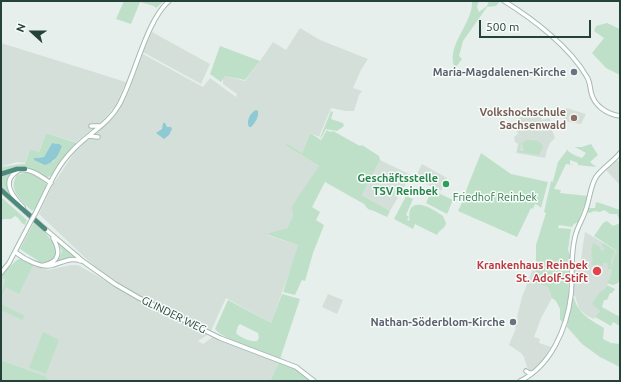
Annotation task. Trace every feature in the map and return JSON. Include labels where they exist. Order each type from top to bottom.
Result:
[{"type":"highway","points":[[1,174],[16,169],[25,169]]},
{"type":"highway","points":[[1,190],[45,230]]},
{"type":"main road","points":[[1,273],[11,260],[51,183],[69,154],[88,136],[102,126],[119,106],[150,29],[157,16],[169,1]]},
{"type":"main road","points":[[504,1],[536,23],[552,37],[579,66],[587,77],[593,100],[596,104],[612,114],[620,116]]},
{"type":"main road","points":[[91,126],[102,126]]},
{"type":"main road","points":[[88,136],[98,137]]},
{"type":"main road","points":[[520,381],[541,365],[557,342],[566,321],[571,295],[574,242],[577,229],[586,211],[593,183],[597,176],[620,153]]},
{"type":"main road","points":[[25,169],[51,183]]},
{"type":"main road","name":"GLINDER WEG","points":[[25,169],[18,170],[12,175],[10,189],[18,201],[45,230],[84,262],[115,284],[139,298],[224,339],[296,367],[314,381]]},
{"type":"main road","points":[[40,176],[48,178],[56,174]]},
{"type":"main road","points":[[48,178],[51,183]]},
{"type":"main road","points":[[16,251],[37,263],[43,265],[50,264],[56,258],[58,252],[57,245],[52,235]]},
{"type":"main road","points":[[16,251],[36,264],[44,266],[51,266],[72,259],[84,262]]},
{"type":"main road","points":[[11,260],[20,255]]},
{"type":"main road","points":[[526,371],[532,373]]},
{"type":"shaded area","points":[[300,28],[320,40],[368,59],[353,88],[362,91],[359,95],[354,111],[331,108],[319,137],[310,133],[302,153],[285,143],[285,145],[319,166],[287,228],[267,235],[298,245],[271,323],[226,298],[210,333],[198,341],[203,344],[214,337],[279,362],[270,381],[50,381],[45,376],[1,360],[1,275],[17,260],[22,258],[37,267],[48,270],[78,265],[139,300],[205,330],[141,298],[96,268],[39,214],[52,186],[76,150],[105,125],[121,106],[143,54],[203,87],[210,78],[236,97],[237,94],[223,84],[223,78],[225,76],[245,81],[273,42],[286,50]]},
{"type":"shaded area","points":[[152,32],[210,64],[201,84],[143,52]]},
{"type":"shaded area","points":[[1,43],[126,82],[116,105],[102,121],[76,142],[46,133],[39,152],[30,149],[25,163],[17,162],[1,166]]},
{"type":"shaded area","name":"Volkshochschule Sachsenwald","points":[[566,108],[586,114],[581,124],[563,121]]},
{"type":"shaded area","points":[[538,111],[542,120],[549,118],[552,123],[551,128],[555,138],[550,143],[545,158],[516,153],[518,144],[515,142],[514,137],[518,134],[515,125],[520,124],[518,118]]},
{"type":"shaded area","points":[[380,160],[411,175],[390,211],[362,195]]},
{"type":"shaded area","points":[[617,160],[620,163],[620,185],[606,170]]},
{"type":"shaded area","points":[[422,164],[447,178],[441,191],[415,178]]},
{"type":"shaded area","name":"Krankenhaus Reinbek St. Adolf-Stift","points":[[585,232],[620,254],[620,277],[618,283],[613,285],[608,283],[605,289],[595,298],[600,311],[594,319],[587,316],[579,309],[575,296],[572,295],[574,266],[580,266]]},
{"type":"shaded area","points":[[536,261],[536,282],[548,287],[552,298],[541,318],[534,337],[540,339],[539,343],[551,347],[540,364],[531,371],[528,370],[524,357],[521,353],[509,345],[516,328],[522,297]]},
{"type":"shaded area","points":[[328,294],[343,300],[337,314],[322,307]]},
{"type":"green space","points":[[124,1],[164,1],[156,8],[140,2],[131,24],[116,19]]},
{"type":"green space","points":[[472,1],[479,1],[477,7],[479,12],[487,6],[489,1],[500,1],[496,6],[487,7],[463,41],[459,56],[462,59],[456,67],[454,66],[453,58],[454,49],[469,18]]},
{"type":"green space","points":[[607,23],[620,29],[620,75],[606,68],[592,53],[604,38],[594,31],[596,26]]},
{"type":"green space","points":[[220,46],[260,61],[245,80],[225,76],[221,82],[210,74]]},
{"type":"green space","points":[[331,111],[333,112],[331,119],[343,123],[344,126],[337,131],[326,129],[320,138]]},
{"type":"green space","points":[[327,130],[330,132],[333,131],[360,146],[362,145],[379,156],[380,160],[362,195],[390,211],[387,217],[368,209],[364,204],[325,182],[312,207],[320,212],[316,220],[324,225],[313,253],[305,281],[302,280],[295,295],[283,292],[298,245],[266,234],[287,228],[293,216],[292,206],[319,166],[285,145],[286,143],[302,153],[310,133],[321,140]]},
{"type":"green space","points":[[46,133],[77,143],[62,160],[52,176],[46,177],[22,166],[1,173],[1,167],[25,164],[30,149],[39,152]],"holes":[[[52,143],[62,146],[53,162],[36,157],[44,157]]]},
{"type":"green space","points":[[527,140],[535,140],[541,143],[543,148],[539,154],[540,155],[518,152],[520,142],[519,151],[524,151],[522,144]]},
{"type":"green space","points":[[591,144],[598,155],[590,162],[596,167],[578,165],[578,163],[570,160],[570,164],[573,165],[566,164],[554,189],[561,190],[560,193],[588,196],[578,222],[572,227],[559,225],[558,228],[571,229],[568,250],[571,257],[568,278],[569,294],[564,322],[560,320],[560,309],[556,301],[552,298],[548,287],[536,283],[536,245],[546,213],[544,212],[551,181],[555,182],[553,181],[558,162],[568,149],[568,151],[574,155],[582,158],[586,153],[575,147],[582,147]]},
{"type":"green space","name":"Friedhof Reinbek","points":[[481,153],[511,174],[548,182],[541,208],[535,204],[533,209],[531,208],[517,237],[458,211]]},
{"type":"green space","points":[[18,170],[9,180],[14,199],[1,189],[1,176]]},
{"type":"green space","points":[[27,172],[42,179],[46,183],[46,186],[35,208],[32,211],[17,195],[14,186],[14,180],[17,175]]},
{"type":"green space","points":[[432,190],[453,200],[447,214],[426,203]]},
{"type":"green space","points":[[406,196],[413,199],[406,215],[409,217],[407,220],[409,221],[411,208],[418,205],[427,207],[443,216],[446,223],[437,235],[415,224],[413,229],[394,219]]},
{"type":"green space","points":[[1,197],[27,220],[25,225],[15,216],[11,219],[3,219],[1,221]]},
{"type":"green space","points":[[596,202],[620,210],[620,222],[617,214],[610,214],[604,210],[600,212],[587,212],[588,208],[595,208]]},
{"type":"green space","points":[[607,221],[613,226],[620,223],[620,275],[617,275],[620,277],[618,283],[613,285],[607,283],[611,275],[617,251],[594,236],[603,223]]},
{"type":"green space","points":[[34,222],[48,236],[56,248],[57,253],[51,262],[40,262],[20,249]]},
{"type":"green space","points":[[593,243],[600,247],[599,249],[603,251],[605,248],[602,246],[603,243],[615,251],[611,261],[612,269],[608,269],[607,263],[603,263],[603,266],[591,265],[593,258],[591,257],[591,250]]},
{"type":"green space","points":[[59,244],[76,257],[56,262],[62,251]]},
{"type":"green space","points":[[22,258],[33,265],[19,294],[6,287],[1,297],[5,279],[1,278],[1,275],[17,260]]},
{"type":"green space","points":[[607,285],[615,289],[612,293],[610,293],[607,300],[604,300],[602,307],[620,317],[620,326],[613,322],[611,326],[595,317],[600,311],[592,304],[597,295],[605,289]]},
{"type":"green space","points":[[282,294],[300,299],[280,359],[235,342],[215,329],[228,300],[271,323]],"holes":[[[240,324],[258,333],[259,338],[257,341],[246,339],[236,333]]]},
{"type":"green space","points":[[572,298],[574,298],[576,304],[586,316],[604,328],[603,339],[611,343],[620,344],[620,367],[600,357],[582,344],[567,327]]},
{"type":"green space","points":[[1,304],[25,316],[22,320],[1,310]]},
{"type":"green space","points":[[43,332],[59,340],[46,374],[29,368]]},
{"type":"green space","points":[[1,360],[45,376],[50,381],[1,381]]},
{"type":"green space","points":[[279,362],[295,369],[312,381],[270,381]]},
{"type":"water","points":[[256,110],[258,111],[257,118],[251,127],[249,127],[249,117]]},
{"type":"water","points":[[163,123],[172,129],[169,135],[164,139],[156,133],[162,129]]},
{"type":"water","points":[[52,143],[62,146],[58,156],[54,160],[45,165],[34,160],[34,158],[44,157]]},
{"type":"place","name":"Maria-Magdalenen-Kirche","points":[[574,72]]},
{"type":"place","name":"Volkshochschule Sachsenwald","points":[[574,118]]},
{"type":"place","name":"Geschäftsstelle TSV Reinbek","points":[[446,184]]},
{"type":"place","name":"Krankenhaus Reinbek St. Adolf-Stift","points":[[597,271]]},
{"type":"place","name":"Nathan-Söderblom-Kirche","points":[[513,322]]}]
